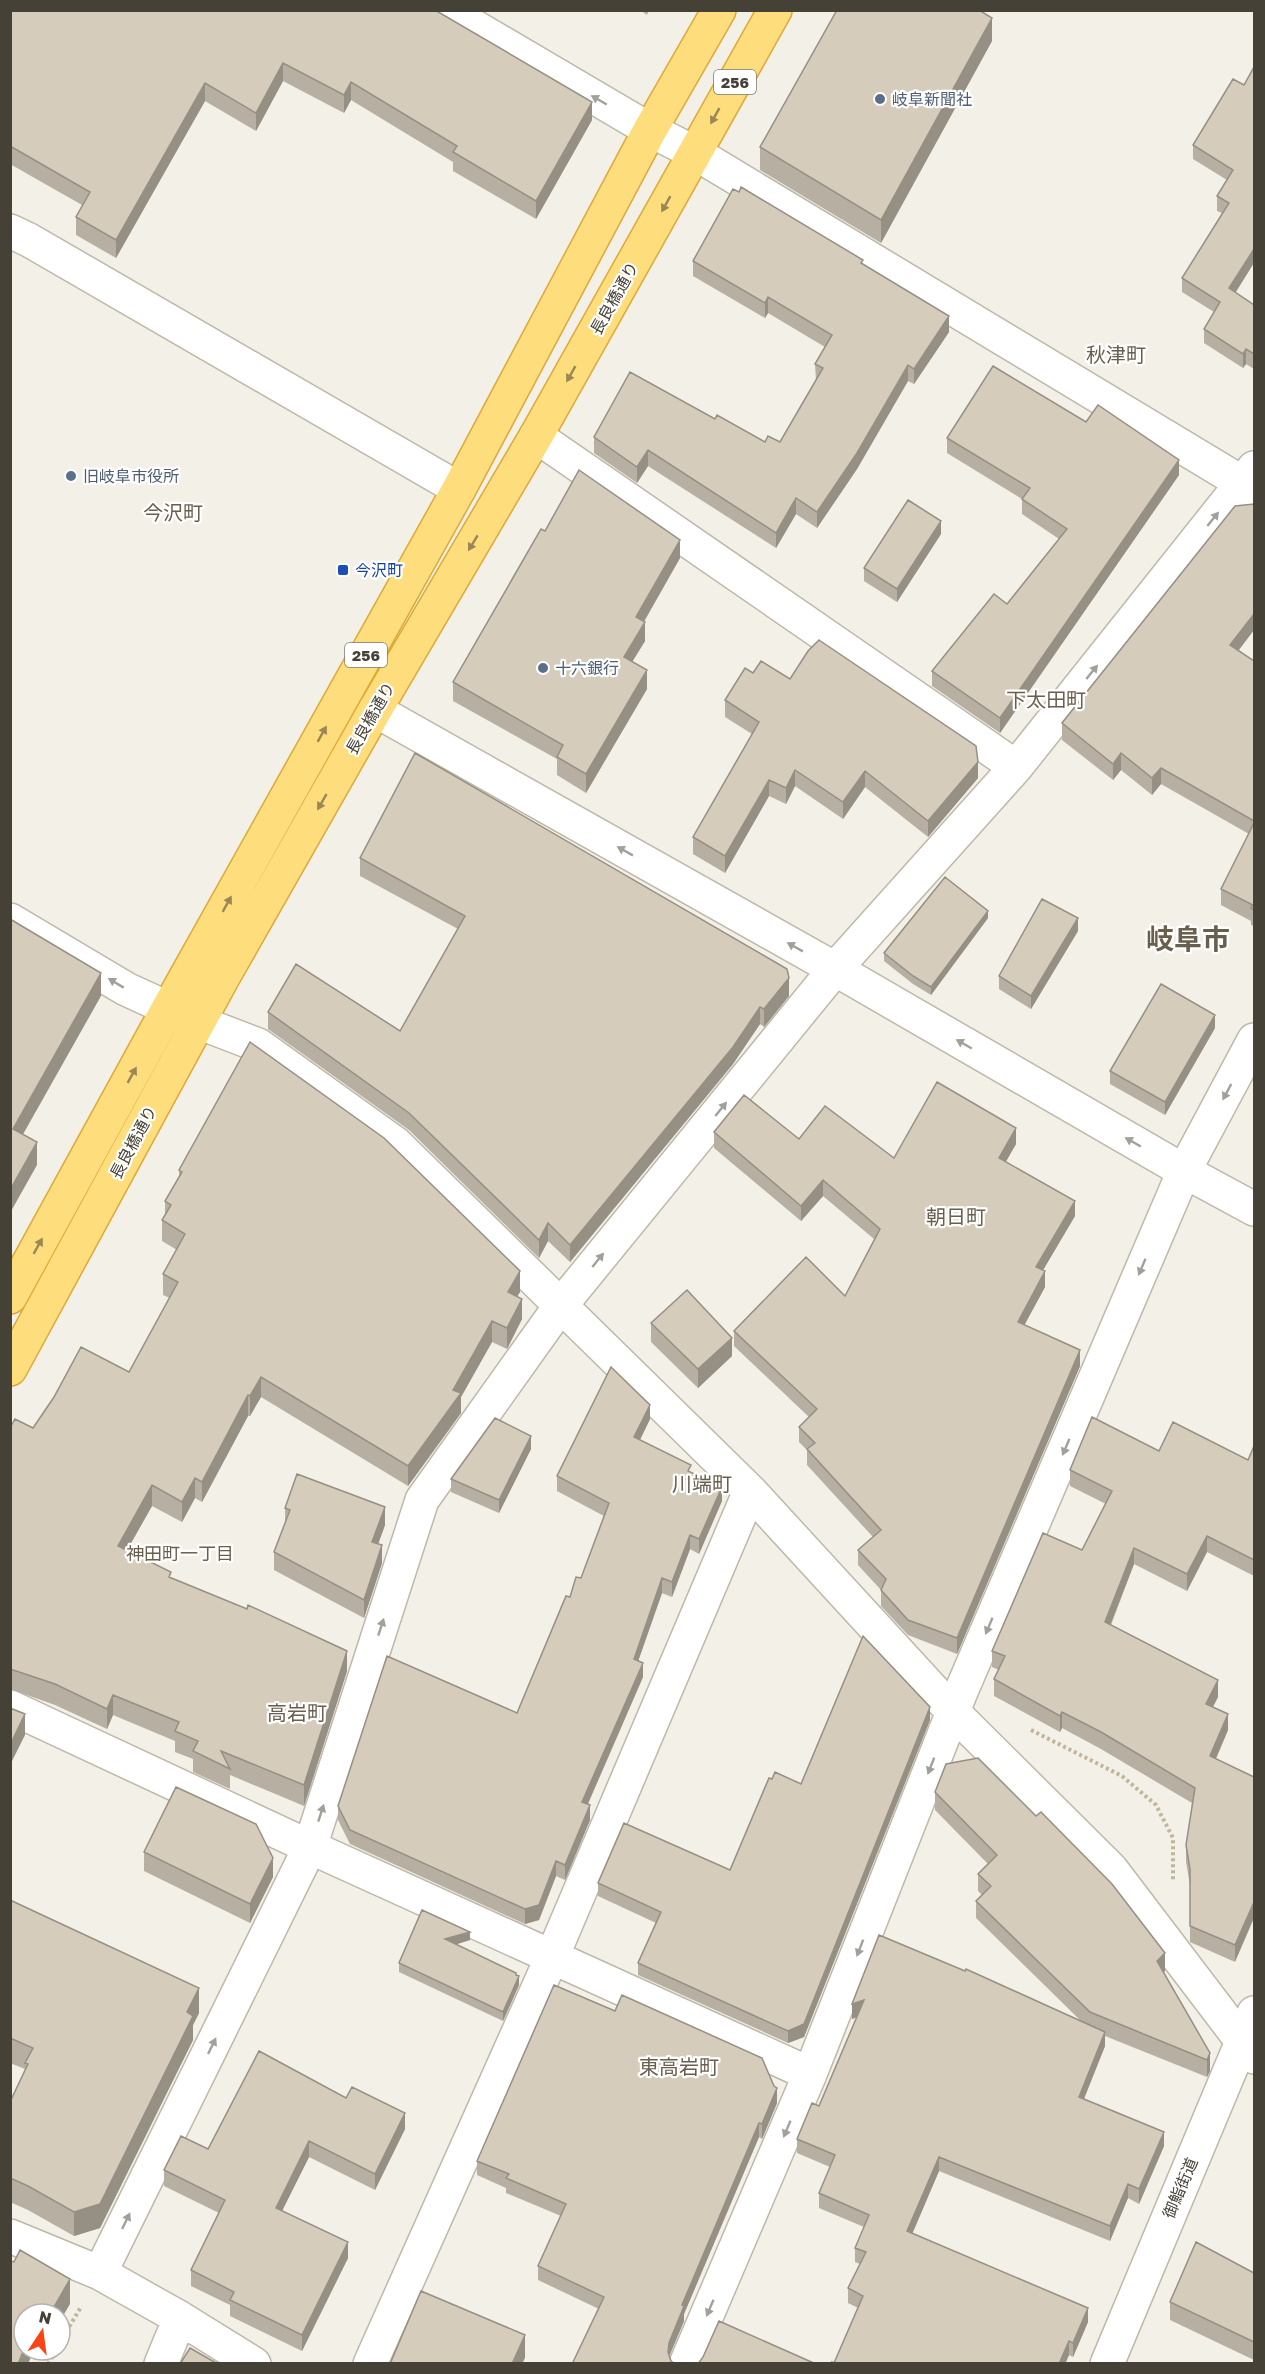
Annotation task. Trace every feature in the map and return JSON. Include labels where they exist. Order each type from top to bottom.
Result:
[{"type":"highway","name":"長良橋通り","points":[[10,1297],[459,489],[650,130],[720,10]]},
{"type":"highway","name":"長良橋通り","points":[[10,1369],[198,1022],[375,710],[536,436],[775,10]]},
{"type":"street","points":[[100,2273],[310,1847],[422,1500],[561,1305],[835,969],[1016,767],[1251,480],[446,10]]},
{"type":"street","points":[[10,231],[39,245],[459,489]]},
{"type":"street","points":[[536,436],[1016,767]]},
{"type":"street","points":[[375,710],[835,969],[1184,1171],[1254,1209]]},
{"type":"street","points":[[10,920],[126,989],[198,1022],[258,1045],[396,1144],[750,1491],[953,1712],[1111,1869],[1248,2050]]},
{"type":"street","points":[[686,2364],[810,2074],[953,1712],[1184,1171],[1254,1040]]},
{"type":"street","points":[[370,2364],[552,1956],[750,1491]]},
{"type":"street","points":[[10,1707],[310,1847],[810,2074]]},
{"type":"street","name":"御鮨街道","points":[[1107,2364],[1248,2050],[1254,2013]]},
{"type":"street","points":[[10,2236],[100,2273],[180,2318],[254,2364]]},
{"type":"street","points":[[161,2364],[180,2318]]},
{"type":"path","points":[[1021,1725],[1122,1776],[1156,1805],[1173,1838],[1173,1883]]},
{"type":"building","points":[[10,10],[435,10],[592,102],[536,201],[453,152],[457,146],[351,82],[344,95],[283,63],[256,113],[205,83],[116,240],[76,217],[90,192],[10,146]]},
{"type":"building","name":"岐阜新聞社","points":[[837,10],[979,10],[992,18],[881,220],[760,147]]},
{"type":"building","points":[[1254,67],[1254,249],[1229,288],[1254,305],[1254,354],[1246,349],[1243,354],[1204,329],[1220,302],[1182,278],[1229,203],[1217,196],[1233,170],[1193,145],[1233,79],[1244,85]]},
{"type":"building","points":[[741,187],[863,260],[861,263],[949,316],[914,369],[908,365],[857,453],[817,512],[796,498],[776,533],[648,450],[637,467],[594,437],[630,372],[715,419],[717,415],[765,442],[768,436],[780,442],[823,368],[815,364],[832,335],[768,297],[765,303],[693,261],[733,189],[739,192]]},
{"type":"building","points":[[993,366],[1086,422],[1098,405],[1179,460],[1000,718],[932,671],[994,594],[1007,604],[1067,529],[1022,499],[1030,488],[947,438]]},
{"type":"building","points":[[579,470],[680,540],[636,617],[645,622],[624,657],[647,670],[586,774],[557,757],[563,745],[453,682],[541,529],[545,531]]},
{"type":"building","points":[[908,500],[941,521],[897,589],[864,568]]},
{"type":"building","points":[[1254,504],[1254,614],[1230,645],[1254,661],[1254,821],[1161,768],[1152,778],[1121,753],[1113,764],[1062,723],[1235,506]]},
{"type":"building","points":[[819,640],[976,746],[978,762],[928,821],[865,771],[843,802],[795,770],[786,788],[769,780],[725,856],[693,837],[759,722],[725,700],[745,668],[753,673],[761,661],[790,679],[808,651]]},
{"type":"building","points":[[415,753],[787,969],[789,978],[764,1009],[760,1007],[733,1047],[570,1245],[548,1223],[539,1240],[409,1113],[268,1012],[296,964],[400,1031],[465,916],[360,858]]},
{"type":"building","points":[[1254,823],[1254,910],[1251,908],[1253,905],[1221,889]]},
{"type":"building","points":[[945,877],[988,911],[931,987],[884,953]]},
{"type":"building","points":[[1042,899],[1078,918],[1031,996],[999,976]]},
{"type":"building","points":[[10,919],[101,973],[13,1129],[37,1142],[10,1190]]},
{"type":"building","points":[[1161,984],[1215,1015],[1165,1102],[1110,1071]]},
{"type":"building","points":[[250,1042],[384,1138],[520,1271],[508,1292],[522,1299],[507,1328],[492,1321],[453,1390],[461,1393],[408,1466],[261,1377],[250,1396],[248,1395],[202,1482],[195,1478],[182,1502],[152,1485],[118,1546],[171,1572],[169,1577],[247,1609],[248,1605],[347,1651],[304,1785],[221,1751],[230,1769],[193,1751],[198,1741],[175,1731],[179,1722],[113,1695],[107,1709],[55,1684],[10,1669],[10,1428],[15,1419],[33,1428],[54,1397],[81,1347],[129,1372],[178,1282],[163,1274],[185,1234],[162,1220],[171,1205],[165,1201],[182,1172],[179,1170]]},
{"type":"building","points":[[937,1082],[1016,1128],[999,1158],[1075,1201],[1036,1267],[1045,1271],[1018,1322],[1080,1350],[957,1638],[908,1620],[881,1590],[886,1579],[858,1550],[881,1530],[807,1449],[815,1443],[799,1427],[817,1409],[734,1331],[806,1257],[845,1296],[880,1229],[823,1180],[801,1206],[714,1132],[744,1095],[799,1139],[825,1106],[894,1158]]},
{"type":"building","points":[[687,1290],[732,1338],[698,1369],[651,1323]]},
{"type":"building","points":[[611,1367],[650,1405],[634,1437],[691,1465],[688,1471],[722,1487],[699,1539],[690,1535],[672,1582],[662,1578],[634,1659],[643,1663],[582,1802],[590,1805],[565,1865],[556,1861],[539,1905],[525,1909],[350,1830],[338,1806],[387,1656],[517,1713],[566,1596],[570,1597],[576,1577],[581,1578],[609,1503],[557,1476]]},
{"type":"building","points":[[1092,1417],[1159,1451],[1173,1422],[1248,1460],[1254,1446],[1254,1560],[1207,1536],[1187,1574],[1134,1548],[1105,1622],[1218,1680],[1206,1704],[1228,1714],[1210,1756],[1254,1777],[1254,1902],[1235,1945],[1190,1926],[1190,1869],[1186,1845],[1195,1788],[1101,1732],[1062,1712],[1060,1716],[994,1679],[1005,1656],[992,1651],[1043,1533],[1082,1550],[1112,1491],[1070,1470]]},
{"type":"building","points":[[495,1418],[531,1436],[499,1500],[451,1479]]},
{"type":"building","points":[[297,1474],[385,1507],[372,1542],[382,1545],[364,1600],[274,1552],[290,1510],[285,1508]]},
{"type":"building","points":[[863,1636],[930,1707],[804,2024],[788,2031],[638,1963],[661,1912],[598,1883],[624,1823],[730,1870],[769,1778],[772,1779],[775,1772],[801,1784]]},
{"type":"building","points":[[10,1708],[25,1714],[10,1745]]},
{"type":"building","points":[[978,1758],[1036,1816],[1041,1812],[1112,1884],[1165,1953],[1157,1961],[1210,2053],[1207,2060],[1090,2012],[976,1901],[991,1886],[978,1874],[997,1855],[935,1792],[946,1764]]},
{"type":"building","points":[[176,1787],[256,1824],[273,1858],[250,1904],[144,1852]]},
{"type":"building","points":[[10,1900],[199,1988],[187,2012],[193,2016],[100,2204],[74,2212],[10,2178],[10,2102],[33,2048],[10,2038]]},
{"type":"building","points":[[422,1910],[470,1932],[445,1939],[519,1976],[503,2012],[399,1963]]},
{"type":"building","points":[[879,1935],[965,1971],[966,1969],[1105,2032],[1079,2097],[1164,2132],[1139,2189],[1128,2184],[1110,2226],[939,2157],[907,2231],[1088,2308],[1073,2343],[1069,2341],[1059,2364],[832,2364],[863,2296],[848,2288],[866,2252],[855,2248],[869,2215],[819,2193],[835,2155],[797,2139],[812,2103],[819,2106],[864,2000],[852,2004]]},
{"type":"building","points":[[554,1985],[615,2011],[622,1995],[762,2058],[777,2088],[762,2124],[759,2123],[682,2305],[684,2306],[669,2343],[668,2352],[671,2361],[675,2364],[575,2364],[573,2362],[604,2297],[538,2266],[566,2204],[506,2178],[509,2174],[477,2161]]},
{"type":"building","points":[[259,2051],[346,2098],[352,2087],[405,2113],[375,2174],[309,2141],[276,2208],[348,2242],[302,2335],[230,2300],[234,2292],[191,2270],[225,2200],[164,2170],[181,2136],[208,2149]]},
{"type":"building","points":[[1196,2242],[1254,2273],[1254,2342],[1170,2302]]},
{"type":"building","points":[[20,2250],[70,2279],[57,2302],[12,2302],[12,2362],[19,2362],[10,2364],[10,2261],[14,2262]]},
{"type":"building","points":[[421,2291],[525,2335],[512,2364],[390,2364]]},
{"type":"building","points":[[719,2321],[816,2364],[698,2364]]},
{"type":"building","points":[[190,2348],[218,2364],[180,2364]]},
{"type":"place","name":"岐阜新聞社","points":[[880,99]]},
{"type":"place","name":"旧岐阜市役所","points":[[71,476]]},
{"type":"place","name":"今沢町","points":[[343,570]]},
{"type":"place","name":"十六銀行","points":[[543,668]]},
{"type":"district","name":"秋津町","points":[[1116,354]]},
{"type":"district","name":"今沢町","points":[[173,512]]},
{"type":"district","name":"下太田町","points":[[1046,699]]},
{"type":"district","name":"岐阜市","points":[[1188,938]]},
{"type":"district","name":"朝日町","points":[[956,1216]]},
{"type":"district","name":"川端町","points":[[702,1483]]},
{"type":"district","name":"神田町一丁目","points":[[180,1553]]},
{"type":"district","name":"高岩町","points":[[297,1712]]},
{"type":"district","name":"東高岩町","points":[[679,2066]]}]
